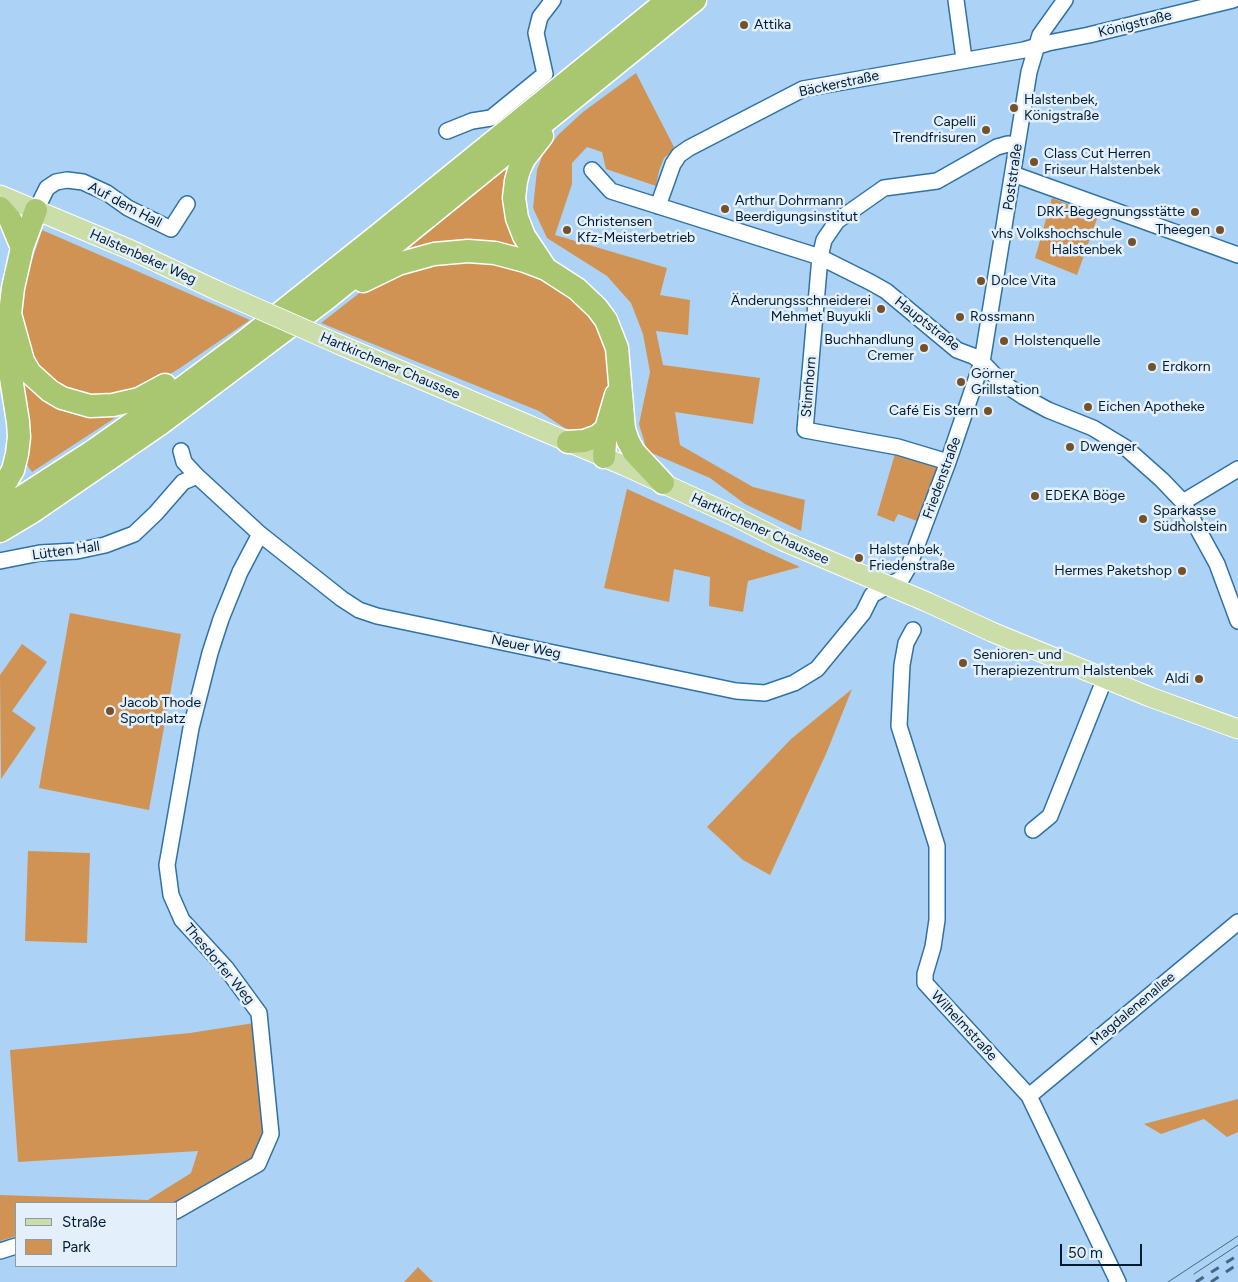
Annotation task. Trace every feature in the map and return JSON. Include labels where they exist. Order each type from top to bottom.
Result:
[{"type":"highway","points":[[0,511],[101,445],[245,340],[377,236],[668,0]]},
{"type":"highway","points":[[0,531],[32,512],[160,424],[326,299],[695,0]]},
{"type":"highway","points":[[546,269],[524,236],[517,218],[514,198],[516,181],[524,159],[533,146],[580,94]]},
{"type":"highway","points":[[0,208],[10,220],[22,248]]},
{"type":"highway","points":[[0,492],[13,470],[19,437],[8,359],[13,288],[22,248],[36,210]]},
{"type":"highway","points":[[326,299],[398,264],[434,254],[468,251],[495,253],[546,269],[582,294],[597,308],[606,320],[618,348],[620,379],[615,446],[604,458]]},
{"type":"highway","points":[[10,314],[23,361],[30,372],[50,391],[62,398],[90,406],[113,406],[139,399],[245,340]]},
{"type":"highway","points":[[568,442],[584,441],[615,429]]},
{"type":"highway","points":[[615,429],[663,483]]},
{"type":"main road","name":"Halstenbeker Weg","points":[[0,195],[286,321]]},
{"type":"main road","name":"Hartkirchener Chaussee","points":[[286,321],[663,483],[783,541],[992,632],[1150,697],[1238,729]]},
{"type":"street","points":[[447,131],[472,121],[491,118],[545,74],[536,33],[540,17],[553,0]]},
{"type":"street","points":[[956,0],[964,59]]},
{"type":"street","name":"Königstraße","points":[[1036,46],[1107,31],[1233,0]]},
{"type":"street","name":"Poststraße","points":[[982,362],[1029,72],[1036,46],[1045,27],[1063,1]]},
{"type":"street","name":"Bäckerstraße","points":[[658,206],[673,164],[679,155],[803,89],[1036,46]]},
{"type":"street","points":[[820,257],[824,240],[837,221],[884,188],[937,181],[997,147],[1008,144],[1017,145]]},
{"type":"street","name":"Hauptstraße","points":[[592,170],[611,192],[820,257],[886,291],[957,350],[973,356],[982,362],[1000,381],[1024,397],[1048,410],[1093,428],[1126,448],[1156,474],[1183,502],[1217,564],[1238,620]]},
{"type":"street","points":[[1013,174],[1238,255]]},
{"type":"street","name":"Auf dem Hall","points":[[36,210],[47,188],[56,182],[67,180],[83,182],[170,229],[187,204]]},
{"type":"street","name":"Stinnhorn","points":[[820,257],[805,430],[898,447],[948,462]]},
{"type":"street","name":"Friedenstraße","points":[[890,587],[902,578],[907,571],[948,462],[982,362]]},
{"type":"street","name":"Neuer Weg","points":[[181,451],[184,462],[197,476],[260,534],[345,602],[377,616],[748,692],[765,693],[780,689],[794,683],[817,668],[863,613],[872,596],[890,587]]},
{"type":"street","points":[[1183,502],[1238,469]]},
{"type":"street","name":"Lütten Hall","points":[[0,561],[40,554],[77,551],[105,545],[134,534],[156,514],[183,482],[197,476]]},
{"type":"street","name":"Thesdorfer Weg","points":[[178,1209],[258,1164],[271,1134],[259,1013],[226,968],[182,920],[171,895],[167,864],[191,728],[210,653],[230,596],[260,534]]},
{"type":"street","name":"Wilhelmstraße","points":[[913,630],[904,650],[899,726],[938,846],[938,920],[925,974],[925,983],[1029,1096],[1118,1282]]},
{"type":"street","points":[[1033,830],[1050,816],[1105,678]]},
{"type":"street","name":"Magdalenenallee","points":[[1029,1096],[1238,922]]},
{"type":"street","points":[[0,1251],[15,1246]]},
{"type":"green space","points":[[636,73],[675,149],[664,158],[656,186],[606,169],[602,152],[587,147],[572,163],[572,184],[555,235],[667,268],[660,295],[690,300],[688,335],[656,331],[663,365],[760,378],[753,424],[675,412],[680,445],[753,487],[805,500],[801,531],[745,504],[710,478],[647,451],[639,424],[650,372],[643,334],[631,303],[607,276],[547,238],[533,208],[537,170],[543,154],[559,134],[583,112]]},
{"type":"green space","points":[[511,165],[530,255],[404,252]]},
{"type":"green space","points":[[1052,198],[1098,216],[1077,275],[1035,258]]},
{"type":"green space","points":[[42,230],[250,320],[152,385],[123,397],[78,398],[38,373],[20,308]]},
{"type":"green space","points":[[450,258],[523,268],[586,305],[602,327],[613,370],[605,407],[595,429],[575,432],[563,427],[539,411],[321,323],[371,284]]},
{"type":"green space","points":[[15,354],[29,380],[133,406],[32,472],[27,465],[22,463]]},
{"type":"green space","points":[[895,454],[938,464],[917,521],[898,514],[894,522],[877,515]]},
{"type":"green space","points":[[627,489],[800,567],[748,581],[743,612],[709,606],[710,577],[674,569],[669,602],[604,588]]},
{"type":"green space","name":"Jacob Thode Sportplatz","points":[[70,613],[181,634],[149,810],[39,788]]},
{"type":"green space","points":[[22,644],[47,662],[12,711],[36,728],[1,779],[0,675]]},
{"type":"green space","points":[[852,689],[826,754],[770,875],[743,860],[707,827],[791,739]]},
{"type":"green space","points":[[28,851],[90,853],[87,943],[25,941]]},
{"type":"green space","points":[[254,1023],[266,1132],[253,1159],[178,1202],[15,1202],[15,1236],[0,1241],[0,1195],[148,1200],[191,1173],[198,1151],[18,1162],[10,1050],[190,1033]]},
{"type":"green space","points":[[1238,1099],[1238,1132],[1227,1137],[1204,1119],[1161,1134],[1144,1124]]},
{"type":"green space","points":[[418,1267],[433,1282],[404,1282]]},
{"type":"tram line","points":[[1168,1282],[1238,1236]]},
{"type":"tram line","points":[[1194,1274],[1238,1245]]},
{"type":"railway","points":[[1196,1282],[1238,1255]]},
{"type":"railway","points":[[1211,1282],[1238,1264]]},
{"type":"place","name":"Attika","points":[[744,25]]},
{"type":"place","name":"Halstenbek, Königstraße","points":[[1014,108]]},
{"type":"place","name":"Capelli Trendfrisuren","points":[[986,130]]},
{"type":"place","name":"Class Cut Herren Friseur Halstenbek","points":[[1034,162]]},
{"type":"place","name":"Arthur Dohrmann Beerdigungsinstitut","points":[[725,209]]},
{"type":"place","name":"DRK-Begegnungsstätte","points":[[1195,212]]},
{"type":"place","name":"Christensen Kfz-Meisterbetrieb","points":[[567,230]]},
{"type":"place","name":"Theegen","points":[[1220,230]]},
{"type":"place","name":"vhs Volkshochschule Halstenbek","points":[[1132,242]]},
{"type":"place","name":"Dolce Vita","points":[[981,281]]},
{"type":"place","name":"Änderungsschneiderei Mehmet Buyukli","points":[[881,309]]},
{"type":"place","name":"Rossmann","points":[[960,317]]},
{"type":"place","name":"Holstenquelle","points":[[1004,341]]},
{"type":"place","name":"Buchhandlung Cremer","points":[[924,348]]},
{"type":"place","name":"Erdkorn","points":[[1152,367]]},
{"type":"place","name":"Görner Grillstation","points":[[961,382]]},
{"type":"place","name":"Eichen Apotheke","points":[[1088,407]]},
{"type":"place","name":"Café Eis Stern","points":[[988,411]]},
{"type":"place","name":"Dwenger","points":[[1070,447]]},
{"type":"place","name":"EDEKA Böge","points":[[1035,496]]},
{"type":"place","name":"Sparkasse Südholstein","points":[[1143,519]]},
{"type":"place","name":"Halstenbek, Friedenstraße","points":[[859,558]]},
{"type":"place","name":"Hermes Paketshop","points":[[1182,571]]},
{"type":"place","name":"Senioren- und Therapiezentrum Halstenbek","points":[[963,663]]},
{"type":"place","name":"Aldi","points":[[1199,679]]},
{"type":"place","name":"Jacob Thode Sportplatz","points":[[110,711]]}]
